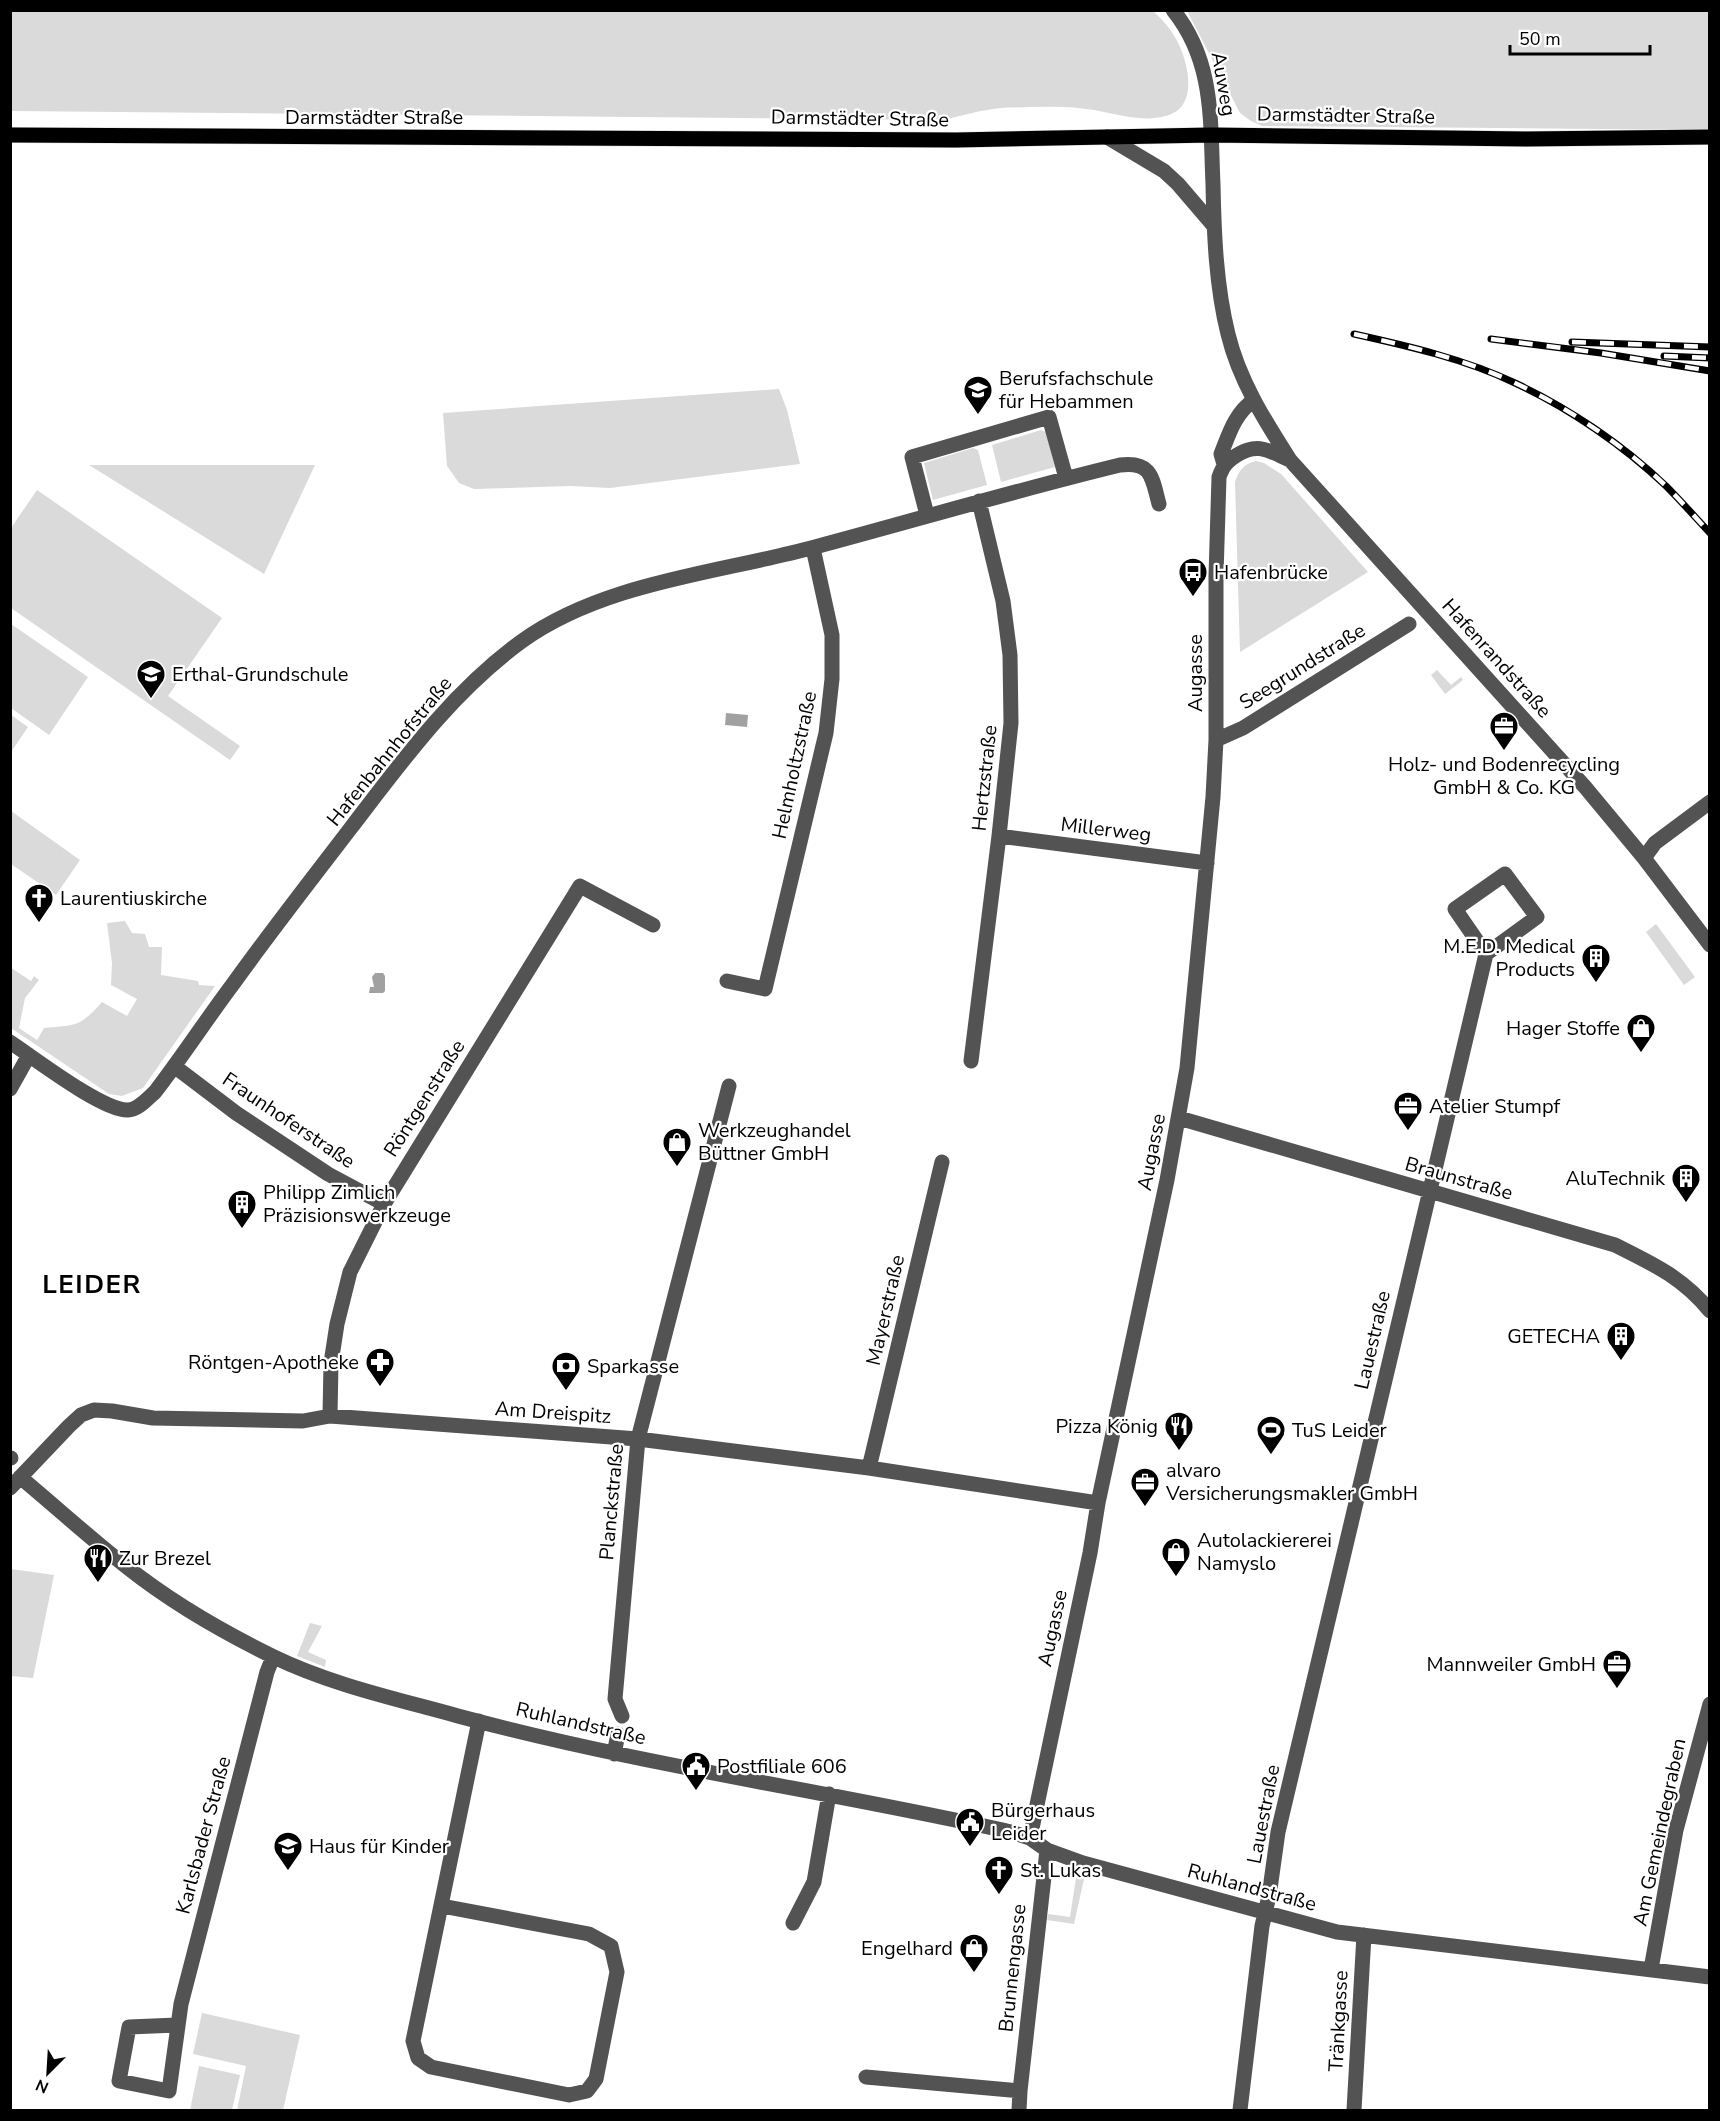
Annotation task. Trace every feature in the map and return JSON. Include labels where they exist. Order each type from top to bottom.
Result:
[{"type":"main road","name":"Darmstädter Straße","points":[[10,135],[956,140],[1211,135],[1526,139],[1710,137]]},
{"type":"street","name":"Auweg","points":[[1173,10],[1190,32],[1205,70],[1211,135]]},
{"type":"street","points":[[1211,135],[1214,226],[1222,302],[1228,334],[1254,400]]},
{"type":"street","points":[[1107,137],[1164,171],[1184,190],[1214,226]]},
{"type":"street","name":"Hafenrandstraße","points":[[1254,400],[1290,460],[1585,787],[1644,858],[1710,945]]},
{"type":"street","name":"Augasse","points":[[1030,1838],[1179,1118],[1187,1068],[1207,863],[1216,740],[1216,554],[1219,477],[1224,464],[1221,454],[1241,410],[1254,400]]},
{"type":"street","points":[[927,515],[912,457],[1049,417],[1066,478]]},
{"type":"street","points":[[1224,464],[1254,447],[1290,460]]},
{"type":"street","name":"Hafenbahnhofstraße","points":[[10,1042],[103,1104],[130,1110],[141,1105],[155,1092],[234,982],[402,761],[450,703],[523,640],[557,620],[596,602],[655,585],[813,548],[927,515],[1120,465],[1133,464],[1146,468],[1152,478],[1159,504]]},
{"type":"street","name":"Hertzstraße","points":[[971,1061],[1011,723],[1011,655],[1003,601],[979,501]]},
{"type":"street","name":"Helmholtzstraße","points":[[727,981],[765,989],[826,733],[832,679],[832,635],[813,548]]},
{"type":"street","name":"Seegrundstraße","points":[[1216,740],[1243,728],[1409,624]]},
{"type":"street","points":[[1644,858],[1655,843],[1710,802]]},
{"type":"street","name":"Millerweg","points":[[999,836],[1207,863]]},
{"type":"street","points":[[1505,874],[1537,917],[1486,954],[1455,909],[1505,874]]},
{"type":"street","name":"Röntgenstraße","points":[[330,1416],[331,1363],[337,1324],[350,1272],[384,1204],[580,886],[653,925]]},
{"type":"street","name":"Lauestraße","points":[[1240,2110],[1262,1926],[1278,1833],[1486,954]]},
{"type":"street","points":[[10,1089],[29,1055]]},
{"type":"street","name":"Fraunhoferstraße","points":[[174,1066],[236,1113],[328,1174],[384,1204]]},
{"type":"street","name":"Planckstraße","points":[[622,1716],[615,1699],[638,1439],[729,1086]]},
{"type":"street","name":"Braunstraße","points":[[1179,1118],[1615,1245],[1675,1277],[1710,1311]]},
{"type":"street","name":"Mayerstraße","points":[[869,1468],[942,1162]]},
{"type":"street","name":"Am Dreispitz","points":[[19,1479],[81,1414],[94,1410],[165,1418],[303,1421],[330,1416],[638,1439],[869,1468],[1098,1503]]},
{"type":"street","name":"Ruhlandstraße","points":[[19,1479],[129,1569],[188,1609],[273,1657],[326,1678],[479,1721],[614,1754],[830,1794],[1030,1838],[1047,1850],[1083,1863],[1337,1932],[1710,1977]]},
{"type":"street","name":"Karlsbader Straße","points":[[177,2025],[129,2027],[119,2081],[169,2091],[177,2025],[190,1969],[267,1672],[273,1657]]},
{"type":"street","name":"Am Gemeindegraben","points":[[1651,1969],[1676,1830],[1710,1704]]},
{"type":"street","points":[[442,1906],[589,1934],[610,1947],[617,1972],[596,2079],[587,2091],[569,2095],[431,2067],[418,2058],[413,2041],[479,1721]]},
{"type":"street","points":[[614,1754],[618,1734]]},
{"type":"street","points":[[793,1923],[814,1882],[830,1794]]},
{"type":"street","name":"Brunnengasse","points":[[1019,2110],[1047,1850]]},
{"type":"street","name":"Tränkgasse","points":[[1353,2110],[1364,1935]]},
{"type":"street","points":[[866,2077],[1020,2091]]},
{"type":"shaded area","points":[[11,10],[1153,11],[1169,28],[1180,48],[1187,70],[1188,92],[1178,110],[1158,118],[1135,118],[1069,107],[1000,108],[942,120],[11,111]]},
{"type":"shaded area","points":[[1187,11],[1709,11],[1709,130],[1262,126],[1240,113]]},
{"type":"shaded area","points":[[779,389],[787,410],[800,464],[610,488],[570,486],[474,489],[459,483],[447,466],[443,413]]},
{"type":"shaded area","points":[[1041,430],[1046,432],[1055,467],[1001,482],[992,445]]},
{"type":"shaded area","points":[[973,448],[978,450],[987,485],[933,500],[924,463]]},
{"type":"shaded area","points":[[1256,461],[1264,463],[1281,474],[1368,572],[1240,652],[1235,482],[1242,468]]},
{"type":"shaded area","points":[[89,465],[315,465],[264,574]]},
{"type":"shaded area","points":[[37,490],[222,618],[168,696],[240,746],[230,760],[11,608],[11,528]]},
{"type":"shaded area","points":[[11,624],[88,677],[49,735],[11,708]]},
{"type":"shaded area","points":[[1437,670],[1451,685],[1461,677],[1463,680],[1445,694],[1431,675]]},
{"type":"shaded area","points":[[726,713],[748,715],[747,727],[725,725]]},
{"type":"shaded area","points":[[11,715],[28,727],[11,752]]},
{"type":"shaded area","points":[[11,811],[80,860],[56,895],[11,864]]},
{"type":"shaded area","points":[[125,921],[132,933],[145,934],[149,947],[162,947],[161,975],[198,981],[199,985],[215,986],[143,1088],[122,1096],[109,1094],[11,1028],[10,967],[31,981],[34,976],[39,980],[25,998],[19,1028],[37,1040],[44,1028],[77,1023],[102,1002],[127,1016],[137,999],[111,985],[112,963],[107,923]]},
{"type":"shaded area","points":[[1656,924],[1695,977],[1684,985],[1646,932]]},
{"type":"shaded area","points":[[375,973],[383,973],[385,976],[383,993],[369,993],[370,987],[374,987],[372,977]]},
{"type":"shaded area","points":[[11,1569],[54,1575],[33,1678],[11,1676]]},
{"type":"shaded area","points":[[310,1623],[322,1626],[308,1652],[326,1660],[325,1667],[297,1656]]},
{"type":"shaded area","points":[[1076,1878],[1084,1879],[1074,1924],[1047,1920],[1048,1914],[1070,1917]]},
{"type":"shaded area","points":[[202,2013],[300,2035],[283,2110],[237,2110],[246,2066],[193,2054]]},
{"type":"shaded area","points":[[199,2066],[240,2075],[232,2110],[190,2110]]},
{"type":"railway","points":[[1354,334],[1456,360],[1496,374],[1555,404],[1595,428],[1632,456],[1666,486],[1710,533]]},
{"type":"railway","points":[[1491,339],[1601,353],[1710,371]]},
{"type":"railway","points":[[1572,342],[1710,347]]},
{"type":"railway","points":[[1664,356],[1710,358]]},
{"type":"place","name":"Berufsfachschule für Hebammen","points":[[978,416]]},
{"type":"place","name":"Hafenbrücke","points":[[1193,598]]},
{"type":"place","name":"Erthal-Grundschule","points":[[151,700]]},
{"type":"place","name":"Holz- und Bodenrecycling GmbH & Co. KG","points":[[1504,752]]},
{"type":"place","name":"Laurentiuskirche","points":[[39,924]]},
{"type":"place","name":"M.E.D. Medical Products","points":[[1596,984]]},
{"type":"place","name":"Hager Stoffe","points":[[1641,1054]]},
{"type":"place","name":"Atelier Stumpf","points":[[1408,1132]]},
{"type":"place","name":"Werkzeughandel Büttner GmbH","points":[[677,1168]]},
{"type":"place","name":"AluTechnik","points":[[1686,1204]]},
{"type":"place","name":"Philipp Zimlich Präzisionswerkzeuge","points":[[242,1230]]},
{"type":"place","name":"GETECHA","points":[[1621,1362]]},
{"type":"place","name":"Röntgen-Apotheke","points":[[380,1388]]},
{"type":"place","name":"Sparkasse","points":[[566,1392]]},
{"type":"place","name":"Pizza König","points":[[1179,1452]]},
{"type":"place","name":"TuS Leider","points":[[1271,1456]]},
{"type":"place","name":"alvaro Versicherungsmakler GmbH","points":[[1145,1508]]},
{"type":"place","name":"Autolackiererei Namyslo","points":[[1176,1578]]},
{"type":"place","name":"Zur Brezel","points":[[98,1584]]},
{"type":"place","name":"Mannweiler GmbH","points":[[1617,1690]]},
{"type":"place","name":"Postfiliale 606","points":[[696,1792]]},
{"type":"place","name":"Bürgerhaus Leider","points":[[970,1848]]},
{"type":"place","name":"Haus für Kinder","points":[[288,1872]]},
{"type":"place","name":"St. Lukas","points":[[999,1896]]},
{"type":"place","name":"Engelhard","points":[[974,1974]]},
{"type":"district","name":"LEIDER","points":[[92,1284]]}]
